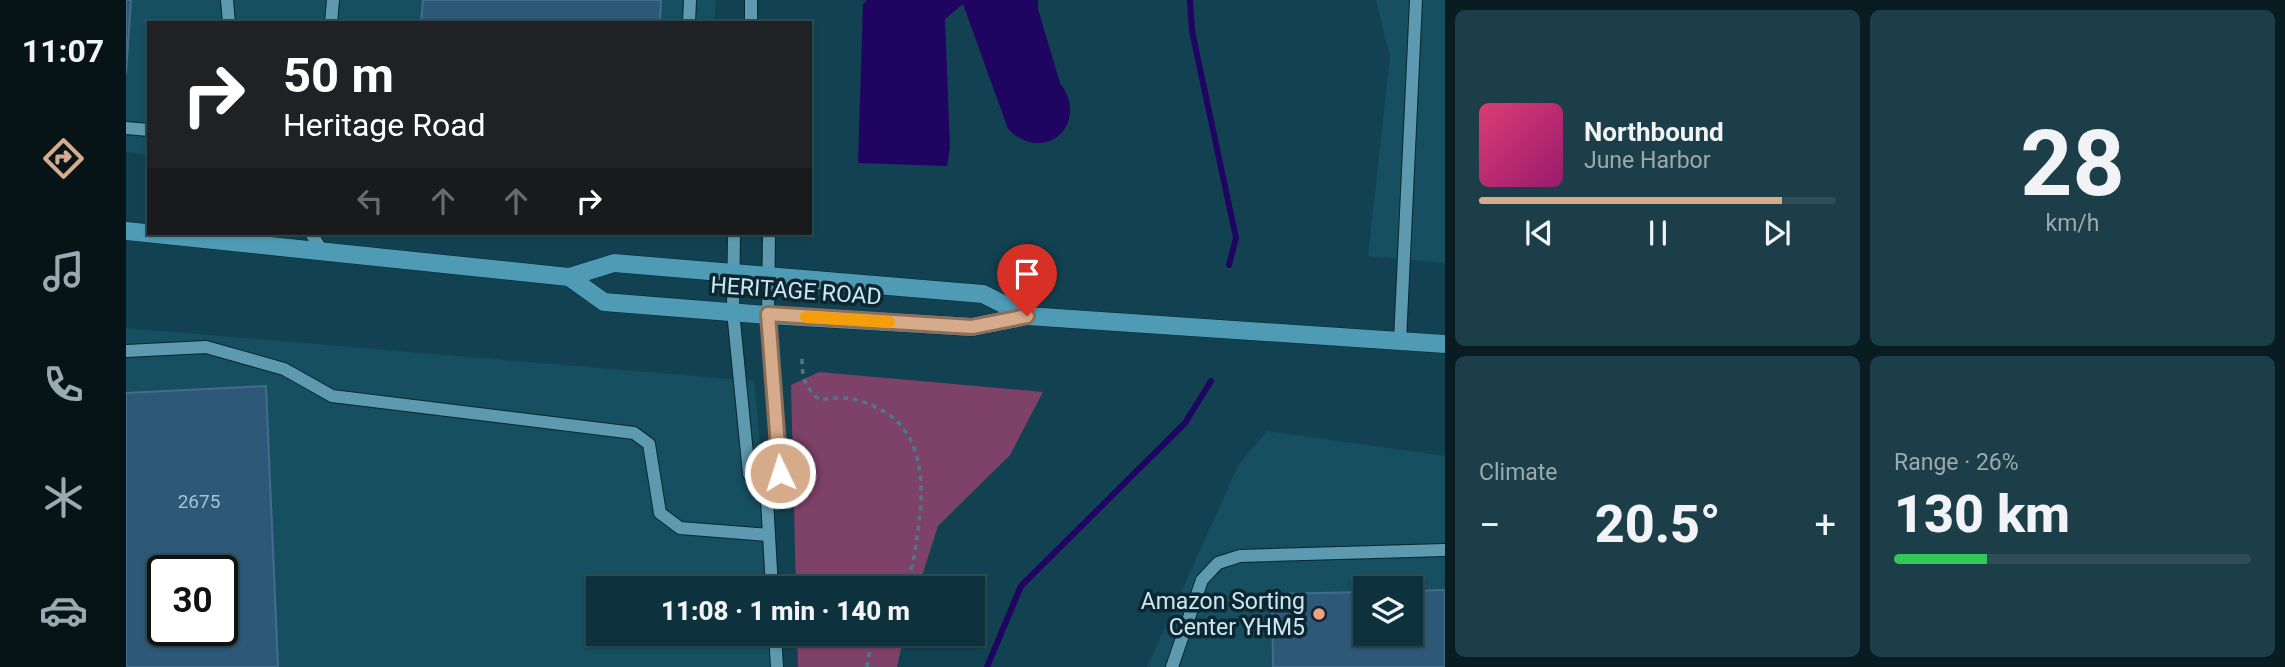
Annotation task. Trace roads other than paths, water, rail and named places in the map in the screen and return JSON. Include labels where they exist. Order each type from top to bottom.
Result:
[{"type":"main road","name":"HERITAGE ROAD","points":[[126,231],[147,232]]},
{"type":"main road","name":"HERITAGE ROAD","points":[[196,235],[569,277],[614,263],[983,295],[1027,316]]},
{"type":"main road","name":"HERITAGE ROAD","points":[[569,277],[604,302],[972,327],[1027,316],[1445,344]]},
{"type":"street","points":[[227,0],[229,21]]},
{"type":"street","points":[[331,21],[333,0]]},
{"type":"street","points":[[689,21],[690,0]]},
{"type":"street","points":[[751,0],[751,21]]},
{"type":"street","points":[[1400,341],[1416,0]]},
{"type":"street","points":[[126,128],[147,130]]},
{"type":"street","points":[[312,235],[322,251]]},
{"type":"street","points":[[734,235],[733,311],[749,474],[767,500]]},
{"type":"street","points":[[769,235],[768,314],[780,473],[767,500],[771,576]]},
{"type":"street","points":[[126,351],[206,347],[284,369],[332,396],[634,433],[649,444],[660,513],[680,528],[769,535]]},
{"type":"street","points":[[1172,667],[1202,580],[1218,563],[1240,556],[1445,550]]},
{"type":"street","points":[[776,646],[777,667]]},
{"type":"waterway","points":[[1190,0],[1192,31],[1236,238],[1229,265]]},
{"type":"waterway","points":[[987,667],[1021,586],[1185,423],[1211,381]]},
{"type":"place","name":"Amazon Sorting Center YHM5","points":[[1319,614]]}]
